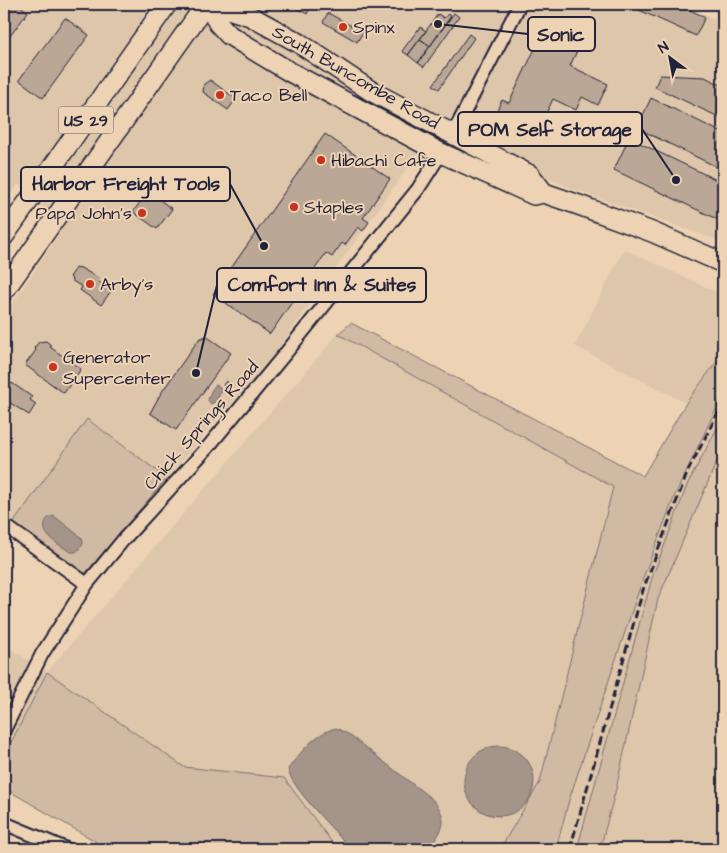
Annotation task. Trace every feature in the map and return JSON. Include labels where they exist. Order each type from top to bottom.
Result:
[{"type":"main road","name":"US 29","points":[[4,236],[167,4]]},
{"type":"main road","name":"US 29","points":[[4,290],[207,4]]},
{"type":"main road","name":"South Buncombe Road","points":[[207,4],[218,24],[229,35],[290,72],[441,154],[534,195],[544,193],[652,232],[723,263]]},
{"type":"main road","name":"South Buncombe Road","points":[[212,4],[250,16],[299,43],[371,90],[530,175],[544,193]]},
{"type":"street","points":[[453,134],[520,4]]},
{"type":"street","name":"Chick Springs Road","points":[[4,730],[42,654],[87,584],[124,539],[208,447],[289,349],[418,189],[441,154]]},
{"type":"street","points":[[4,526],[87,584]]},
{"type":"street","points":[[4,822],[66,849]]},
{"type":"shaded area","points":[[4,4],[680,4],[718,21],[723,27],[723,242],[567,187],[438,119],[421,149],[276,352],[167,478],[87,420],[4,537],[4,316],[64,227],[18,184],[4,204]]},
{"type":"shaded area","points":[[624,249],[723,295],[723,353],[686,403],[575,346]]},
{"type":"shaded area","points":[[351,323],[643,476],[686,403],[723,353],[723,394],[675,495],[643,578],[569,800],[556,849],[493,849],[504,842],[540,782],[613,487],[338,334]]},
{"type":"shaded area","points":[[338,334],[613,487],[540,782],[504,842],[493,849],[337,849],[284,778],[184,767],[47,672]]},
{"type":"shaded area","points":[[216,385],[220,387],[221,392],[216,401],[211,404],[208,400]]},
{"type":"shaded area","points":[[723,394],[723,417],[688,483],[577,849],[556,849],[569,800],[643,578],[675,495]]},
{"type":"shaded area","points":[[723,417],[723,447],[658,599],[616,789],[600,849],[577,849],[652,578],[688,483]]},
{"type":"shaded area","points":[[87,419],[167,478],[77,583],[7,532]]},
{"type":"shaded area","points":[[723,447],[723,849],[601,849],[658,599]]},
{"type":"shaded area","points":[[54,516],[82,538],[82,546],[76,552],[71,552],[58,544],[46,533],[45,522],[48,518]]},
{"type":"shaded area","points":[[4,644],[47,672],[4,756]]},
{"type":"shaded area","points":[[47,672],[184,767],[284,778],[337,849],[102,849],[95,841],[4,788],[4,756]]},
{"type":"shaded area","points":[[336,728],[348,734],[432,799],[438,806],[443,824],[438,836],[428,849],[351,849],[305,798],[288,769],[303,750],[315,739],[328,730]]},
{"type":"shaded area","points":[[499,746],[512,749],[524,756],[531,768],[534,781],[531,794],[524,806],[512,813],[499,816],[486,813],[474,806],[467,794],[464,781],[467,768],[474,756],[486,749]]},
{"type":"building","points":[[4,4],[18,4],[28,12],[4,44]]},
{"type":"building","name":"Spinx","points":[[289,4],[312,4],[307,14]]},
{"type":"building","points":[[626,4],[677,4],[705,17],[696,36]]},
{"type":"building","name":"Spinx","points":[[328,13],[363,32],[357,42],[323,22]]},
{"type":"building","points":[[454,13],[459,17],[424,67],[418,63]]},
{"type":"building","points":[[438,14],[444,18],[448,14],[451,16],[430,46],[420,39]]},
{"type":"building","points":[[65,18],[89,35],[43,98],[19,80]]},
{"type":"building","points":[[420,27],[426,31],[408,55],[402,51]]},
{"type":"building","points":[[469,34],[474,38],[439,89],[433,85]]},
{"type":"building","points":[[542,34],[577,51],[570,66],[608,84],[598,105],[582,97],[576,110],[553,99],[544,118],[561,127],[552,146],[493,118],[502,100],[509,103]]},
{"type":"building","points":[[420,39],[430,46],[418,63],[408,55]]},
{"type":"building","points":[[660,75],[705,77],[723,86],[723,119],[655,87]]},
{"type":"building","name":"Taco Bell","points":[[210,80],[236,99],[228,110],[203,92],[204,84]]},
{"type":"building","points":[[651,98],[723,133],[723,170],[637,128]]},
{"type":"building","points":[[325,134],[390,179],[363,218],[369,222],[363,231],[358,227],[345,245],[342,243],[332,257],[326,253],[270,334],[213,294]]},
{"type":"building","points":[[629,138],[723,183],[723,222],[614,170]]},
{"type":"building","points":[[148,191],[172,209],[157,229],[133,212]]},
{"type":"building","name":"Arby's","points":[[79,267],[100,279],[98,281],[111,291],[101,305],[80,290],[82,287],[71,280],[70,277],[76,268],[78,269]]},
{"type":"building","points":[[206,336],[231,353],[176,430],[150,413],[161,393],[199,339]]},
{"type":"building","name":"Generator Supercenter","points":[[46,341],[51,345],[50,347],[81,369],[64,393],[25,365],[36,350],[34,348],[39,342]]},
{"type":"building","points":[[226,381],[232,386],[229,390],[223,385]]},
{"type":"building","points":[[12,383],[32,397],[30,400],[36,404],[29,415],[4,399],[4,395]]},
{"type":"railway","points":[[570,849],[643,590],[688,471],[723,403]]},
{"type":"place","name":"Sonic","points":[[438,24]]},
{"type":"place","name":"Spinx","points":[[343,27]]},
{"type":"place","name":"Taco Bell","points":[[220,95]]},
{"type":"place","name":"Hibachi Cafe","points":[[321,160]]},
{"type":"place","name":"POM Self Storage","points":[[676,180]]},
{"type":"place","name":"Staples","points":[[294,207]]},
{"type":"place","name":"Papa John's","points":[[142,213]]},
{"type":"place","name":"Harbor Freight Tools","points":[[264,246]]},
{"type":"place","name":"Arby's","points":[[90,284]]},
{"type":"place","name":"Generator Supercenter","points":[[53,367]]},
{"type":"place","name":"Comfort Inn & Suites","points":[[196,373]]}]
